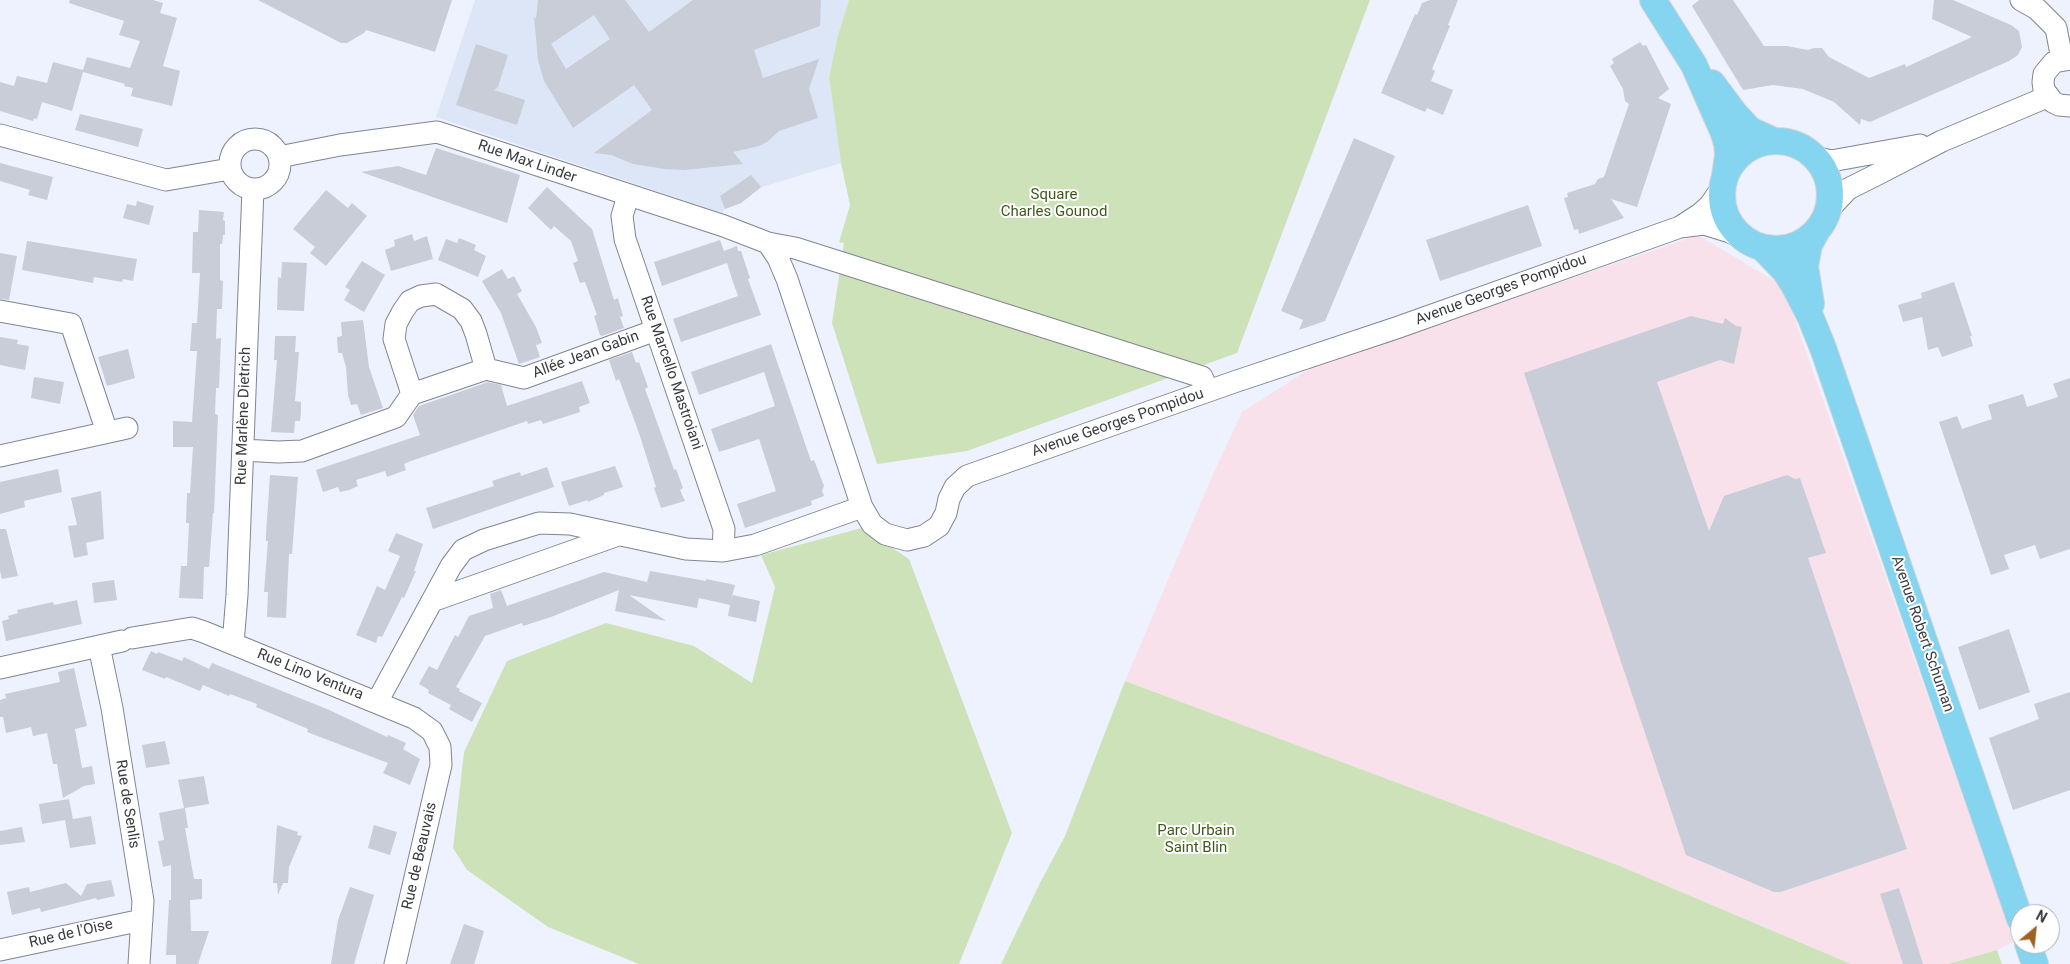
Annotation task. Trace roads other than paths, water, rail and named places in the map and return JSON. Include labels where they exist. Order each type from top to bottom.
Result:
[{"type":"main road","points":[[1654,0],[1694,65],[1727,143],[1728,164],[1724,181],[1723,208],[1729,223],[1754,243],[1784,249],[1800,245],[1816,232],[1824,223],[1830,208],[1831,192],[1827,176],[1819,161],[1807,150],[1792,143],[1774,141],[1760,143],[1745,150],[1733,162],[1724,181]]},
{"type":"main road","points":[[1694,65],[1719,91],[1735,114],[1750,130],[1774,141]]},
{"type":"main road","name":"Avenue Robert Schuman","points":[[1816,232],[1809,245],[1805,266],[1806,281],[1823,348]]},
{"type":"main road","name":"Avenue Robert Schuman","points":[[1754,243],[1785,271],[1810,316],[1823,348],[2015,904]]},
{"type":"street","points":[[2037,3],[2056,28],[2066,59],[2054,62],[2044,74],[2044,90],[2047,97],[2059,106],[2070,106]]},
{"type":"street","points":[[1830,208],[1848,189],[1942,141],[2047,97]]},
{"type":"street","name":"Rue Max Linder","points":[[279,156],[340,145],[437,132],[724,226],[768,243],[795,248],[1202,377],[1208,391]]},
{"type":"street","points":[[0,135],[166,180],[230,169]]},
{"type":"street","points":[[253,139],[269,144],[279,156],[279,173],[268,185],[252,189],[238,183],[230,169],[230,161],[238,146],[253,139]]},
{"type":"street","points":[[1814,157],[1831,161],[1942,141]]},
{"type":"street","name":"Avenue Georges Pompidou","points":[[1680,227],[1710,205],[1724,181]]},
{"type":"street","name":"Rue Marlène Dietrich","points":[[233,644],[237,595],[252,189]]},
{"type":"street","name":"Rue Marcello Mastroiani","points":[[628,196],[622,216],[625,239],[724,529],[723,551]]},
{"type":"street","name":"Avenue Georges Pompidou","points":[[768,243],[778,258],[787,279],[862,507],[872,524],[885,534],[907,540],[924,536],[939,526],[946,513],[949,499],[955,487],[967,476],[1208,391],[1396,328],[1680,227],[1704,224],[1730,232],[1754,243]]},
{"type":"street","points":[[243,450],[302,451],[396,417],[412,394],[486,369],[471,321],[462,309],[436,294],[421,296],[410,302],[396,324],[394,339],[412,394]]},
{"type":"street","points":[[0,311],[71,324],[117,430],[0,456]]},
{"type":"street","name":"Allée Jean Gabin","points":[[486,369],[524,378],[656,330]]},
{"type":"street","name":"Rue Lino Ventura","points":[[0,668],[127,639],[192,628],[377,702],[451,566],[464,550],[484,540],[538,523],[570,524],[686,549],[723,551],[755,546],[862,507]]},
{"type":"street","points":[[432,600],[619,534]]},
{"type":"street","name":"Rue de Senlis","points":[[98,646],[112,708],[143,902],[139,964]]},
{"type":"street","name":"Rue de Beauvais","points":[[377,702],[414,718],[432,731],[440,747],[441,765],[395,964]]},
{"type":"street","name":"Rue de l'Oise","points":[[0,950],[142,920]]},
{"type":"park label","name":"Square Charles Gounod","points":[[1054,204]]},
{"type":"park label","name":"Parc Urbain Saint Blin","points":[[1196,840]]}]
